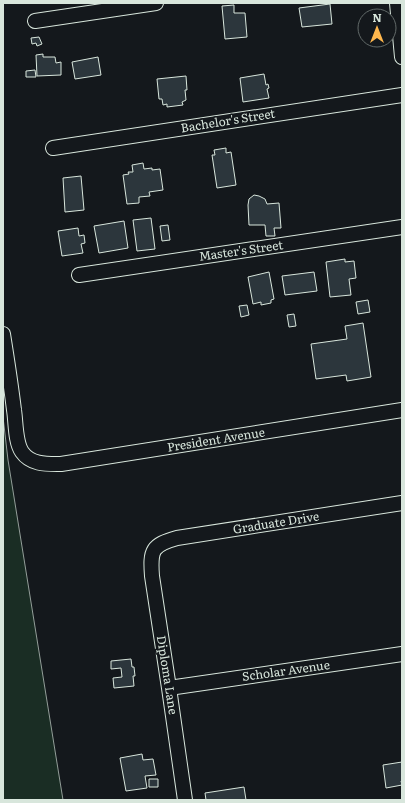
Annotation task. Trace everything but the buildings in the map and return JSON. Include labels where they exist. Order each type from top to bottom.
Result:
[{"type":"street","points":[[35,21],[156,3]]},
{"type":"street","points":[[397,3],[402,57]]},
{"type":"street","name":"Bachelor's Street","points":[[53,148],[402,95]]},
{"type":"street","name":"Master's Street","points":[[79,275],[402,226]]},
{"type":"street","name":"President Avenue","points":[[3,334],[18,445],[22,453],[31,461],[45,464],[61,464],[402,410]]},
{"type":"street","name":"Graduate Drive","points":[[154,550],[163,542],[177,538],[402,503]]},
{"type":"street","name":"Diploma Lane","points":[[154,550],[151,561],[152,576],[185,800]]},
{"type":"street","name":"Scholar Avenue","points":[[169,688],[402,654]]},
{"type":"green space","points":[[3,417],[8,460],[63,800],[3,800]]}]
